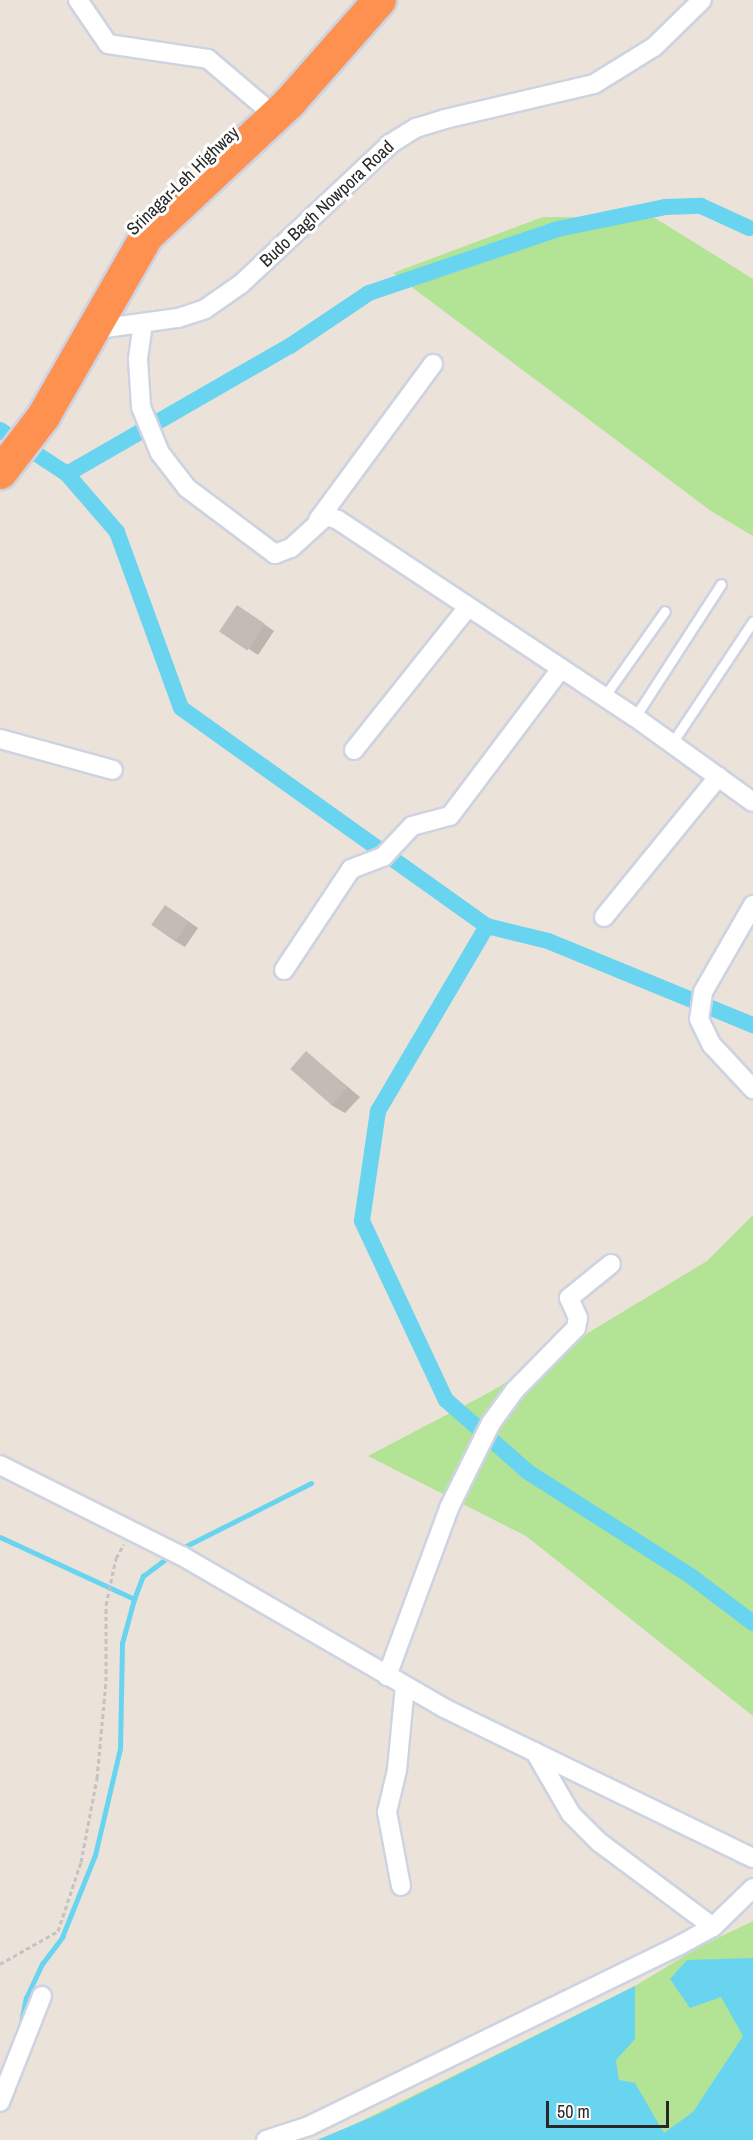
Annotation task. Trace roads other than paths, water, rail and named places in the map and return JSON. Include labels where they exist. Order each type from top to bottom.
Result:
[{"type":"highway","name":"Srinagar-Leh Highway","points":[[0,443],[80,338],[102,272],[126,235],[261,105],[356,0]]},
{"type":"highway","points":[[0,472],[32,433],[80,338],[146,236],[289,102],[379,0]]},
{"type":"street","points":[[78,0],[108,44],[208,59],[261,105]]},
{"type":"street","name":"Budo Bagh Nowpora Road","points":[[80,338],[205,309],[241,284],[361,168],[416,128],[594,84],[654,47],[702,0]]},
{"type":"street","points":[[143,323],[138,359],[141,407],[151,434],[168,466],[187,488],[275,554],[291,548],[318,520],[433,364]]},
{"type":"street","points":[[318,520],[326,516],[338,519],[560,670],[635,717],[753,802]]},
{"type":"street","points":[[354,750],[468,607]]},
{"type":"street","points":[[284,970],[345,876],[356,867],[383,857],[412,826],[450,816],[560,670]]},
{"type":"street","points":[[0,739],[113,770]]},
{"type":"street","points":[[604,917],[718,777]]},
{"type":"street","points":[[753,905],[700,999],[699,1020],[711,1044],[753,1089]]},
{"type":"street","points":[[387,1676],[449,1508],[491,1423],[510,1396],[576,1328],[578,1318],[569,1298],[611,1264]]},
{"type":"street","points":[[0,1465],[182,1556],[405,1686],[534,1752],[753,1858]]},
{"type":"street","points":[[401,1886],[387,1812],[397,1770],[405,1686]]},
{"type":"street","points":[[534,1752],[571,1814],[599,1842],[713,1927]]},
{"type":"street","points":[[266,2140],[309,2126],[483,2044],[713,1927],[753,1888]]},
{"type":"street","points":[[0,2102],[42,1996]]},
{"type":"lane","points":[[635,717],[721,584]]},
{"type":"lane","points":[[604,697],[665,611]]},
{"type":"lane","points":[[672,743],[753,621]]},
{"type":"water","points":[[753,1958],[753,2140],[317,2140],[379,2114],[635,1986],[635,2039],[616,2060],[619,2080],[635,2083],[664,2133],[693,2112],[743,2036],[721,1997],[690,2008],[670,1979],[687,1960]]},
{"type":"waterway","points":[[67,474],[290,346],[369,293],[558,229],[665,207],[701,206],[749,228]]},
{"type":"waterway","points":[[0,430],[67,474],[117,532],[181,708],[487,926],[548,941],[753,1025]]},
{"type":"waterway","points":[[487,926],[378,1111],[362,1221],[446,1400],[528,1472],[692,1577],[753,1623]]},
{"type":"waterway","points":[[178,1550],[311,1483]]},
{"type":"waterway","points":[[0,1537],[134,1599]]},
{"type":"waterway","points":[[20,2028],[26,1998],[42,1964],[62,1937],[95,1855],[120,1748],[122,1643],[134,1599],[143,1576],[171,1555]]}]
